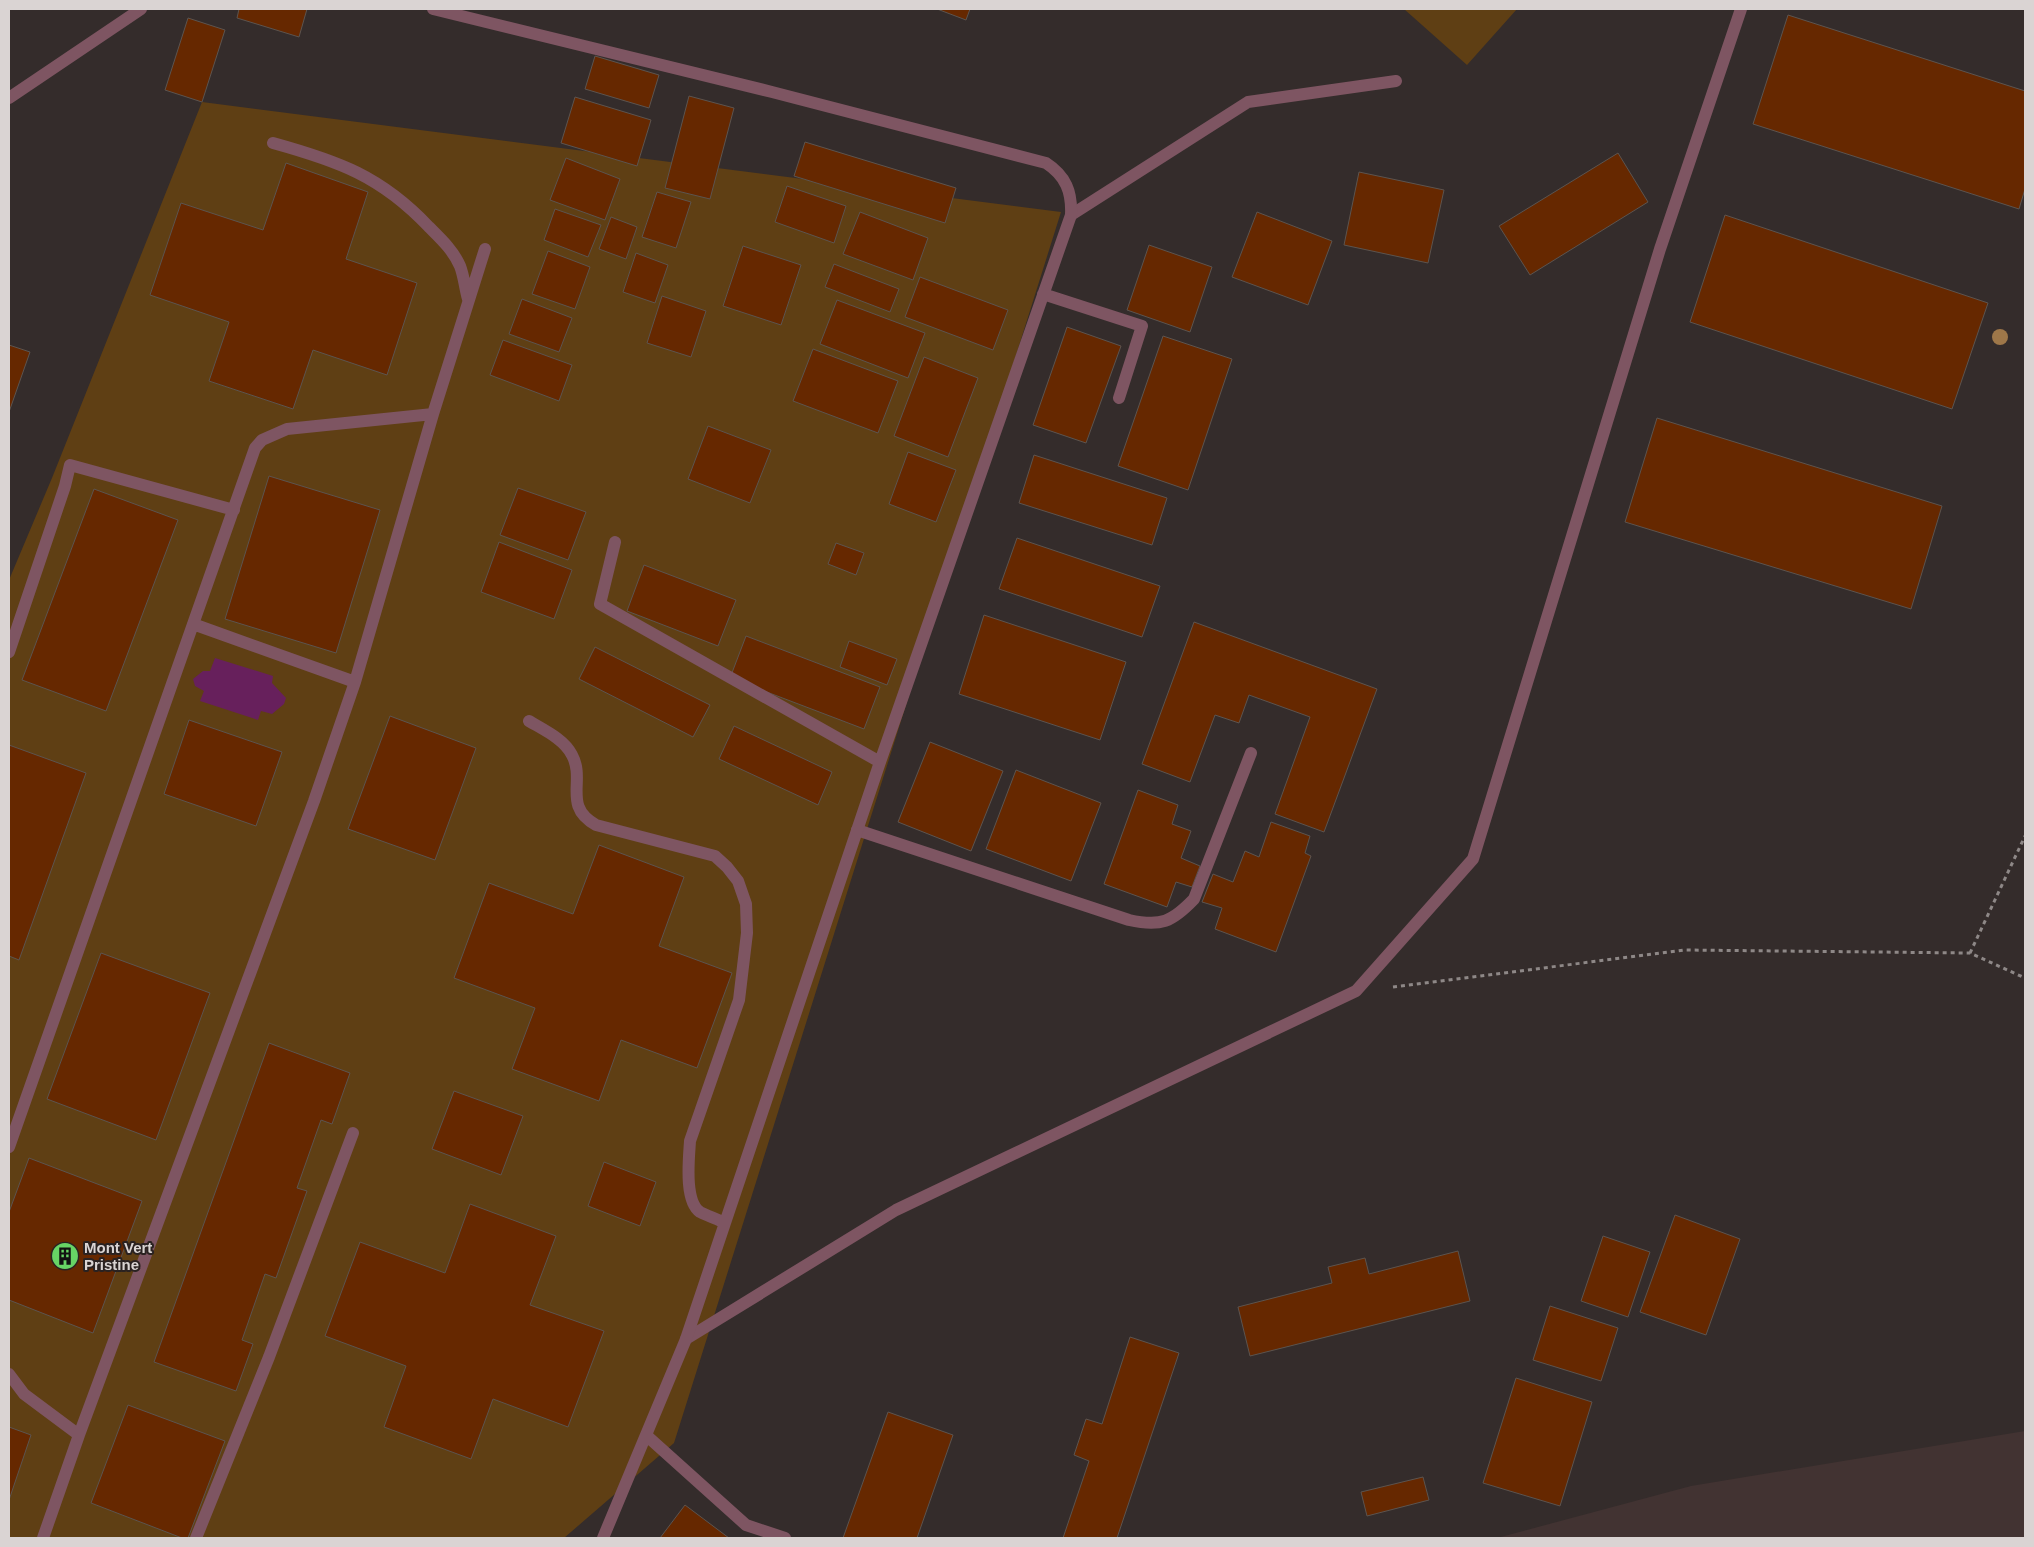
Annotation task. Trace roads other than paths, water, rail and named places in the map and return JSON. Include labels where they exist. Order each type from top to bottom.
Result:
[{"type":"street","points":[[9,98],[141,9]]},
{"type":"street","points":[[434,9],[772,92],[1046,163],[1058,171],[1072,197],[1071,215],[856,830],[686,1340],[603,1538]]},
{"type":"street","points":[[686,1340],[896,1210],[1356,991],[1473,859],[1660,249],[1741,9]]},
{"type":"street","points":[[1071,215],[1248,102],[1396,81]]},
{"type":"street","points":[[273,143],[328,158],[367,176],[414,210],[448,247],[460,266],[468,301]]},
{"type":"street","points":[[44,1538],[79,1435],[314,800],[355,682],[433,414],[485,249]]},
{"type":"street","points":[[1043,294],[1142,326],[1119,398]]},
{"type":"street","points":[[9,1147],[255,448],[272,435],[288,429],[433,414]]},
{"type":"street","points":[[9,652],[65,486],[70,465],[234,510]]},
{"type":"street","points":[[615,542],[600,604],[880,762]]},
{"type":"street","points":[[193,624],[355,682]]},
{"type":"street","points":[[529,721],[558,739],[573,756],[576,764],[576,798],[582,816],[596,824],[715,856],[738,881],[746,904],[739,1000],[690,1141],[689,1162],[692,1201],[699,1211],[725,1223]]},
{"type":"street","points":[[856,830],[1129,920],[1148,924],[1168,921],[1179,914],[1194,899],[1251,753]]},
{"type":"street","points":[[196,1538],[272,1348],[354,1133]]},
{"type":"street","points":[[9,1374],[24,1394],[79,1435]]},
{"type":"street","points":[[647,1436],[746,1525],[785,1538]]},
{"type":"place","name":"Mont Vert Pristine","points":[[65,1256]]}]
